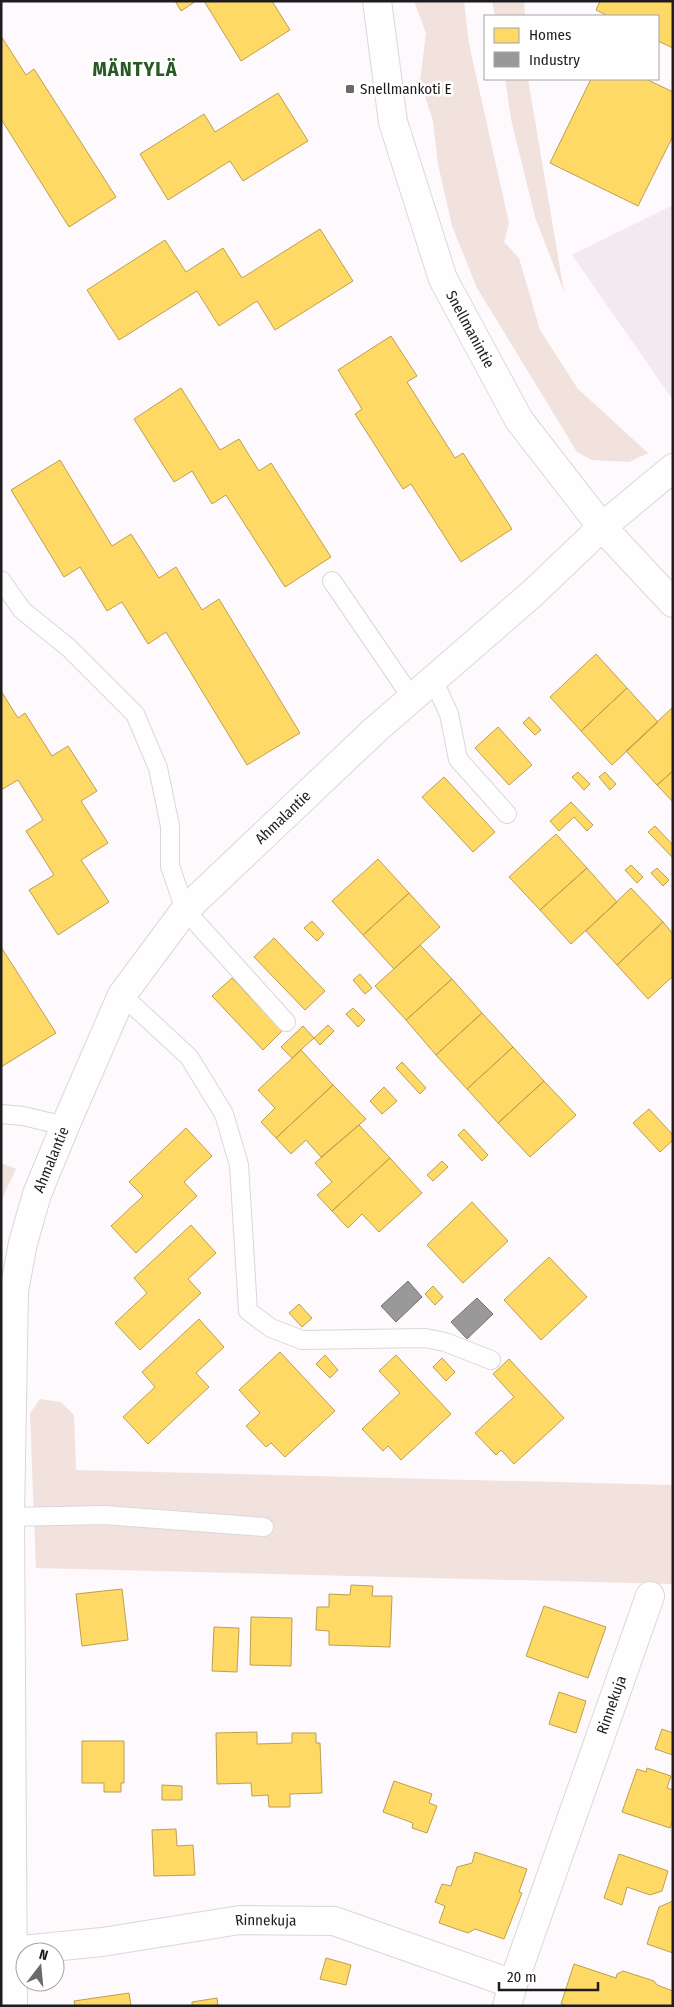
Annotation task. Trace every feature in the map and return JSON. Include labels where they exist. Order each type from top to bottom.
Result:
[{"type":"street","name":"Snellmanintie","points":[[376,1],[393,122],[443,279],[519,420],[602,527],[673,603]]},
{"type":"street","name":"Ahmalantie","points":[[13,2006],[6,1517],[14,1291],[23,1243],[37,1194],[65,1126],[122,995],[185,910],[374,731],[534,592],[602,527],[673,468]]},
{"type":"street","name":"Rinnekuja","points":[[12,1951],[102,1942],[240,1920],[334,1921],[510,1995],[650,1596]]},
{"type":"lane","points":[[1,580],[22,610],[69,648],[135,714],[158,768],[170,826],[170,866],[185,910],[286,1022]]},
{"type":"lane","points":[[332,581],[412,698]]},
{"type":"lane","points":[[433,679],[449,714],[458,759],[507,814]]},
{"type":"lane","points":[[122,995],[189,1058],[224,1114],[239,1165],[248,1311],[272,1328],[302,1340],[425,1338],[445,1342],[491,1360]]},
{"type":"lane","points":[[1,1114],[23,1116],[65,1126]]},
{"type":"lane","points":[[6,1517],[104,1515],[264,1527]]},
{"type":"shaded area","points":[[414,1],[464,1],[469,44],[509,223],[504,242],[519,258],[540,330],[578,389],[648,453],[629,462],[592,460],[577,452],[477,288],[452,226],[438,164],[433,121],[420,81],[426,33]]},
{"type":"shaded area","points":[[492,1],[524,1],[525,15],[495,15]]},
{"type":"shaded area","points":[[505,80],[528,80],[564,292],[535,217],[511,119]]},
{"type":"shaded area","points":[[673,205],[673,400],[572,255]]},
{"type":"shaded area","points":[[1,1163],[16,1169],[1,1201]]},
{"type":"shaded area","points":[[40,1399],[61,1402],[74,1415],[76,1470],[673,1485],[673,1584],[36,1568],[30,1413]]},
{"type":"building: Homes","points":[[175,1],[196,1],[181,11]]},
{"type":"building: Homes","points":[[204,1],[272,1],[290,30],[241,61]]},
{"type":"building: Homes","points":[[600,1],[673,1],[673,48],[659,41],[659,15],[606,15],[596,10]]},
{"type":"building: Homes","points":[[1,36],[26,75],[34,69],[116,197],[69,227],[1,119]]},
{"type":"building: Homes","points":[[591,80],[648,80],[673,92],[673,136],[638,206],[550,163]]},
{"type":"building: Homes","points":[[278,93],[308,141],[243,181],[230,161],[168,200],[140,154],[204,114],[215,132]]},
{"type":"building: Homes","points":[[320,229],[353,281],[275,330],[257,301],[219,326],[197,291],[119,340],[87,290],[165,240],[186,272],[223,248],[242,278]]},
{"type":"building: Homes","points":[[391,336],[417,376],[407,382],[455,458],[463,453],[512,529],[461,562],[411,484],[403,489],[355,414],[362,409],[338,370]]},
{"type":"building: Homes","points":[[181,388],[220,450],[239,439],[259,471],[271,463],[331,557],[285,587],[226,495],[212,504],[192,471],[174,482],[134,419]]},
{"type":"building: Homes","points":[[60,460],[112,546],[131,534],[159,578],[176,567],[202,610],[219,599],[300,733],[247,765],[166,632],[148,644],[122,602],[107,611],[80,567],[64,577],[11,490]]},
{"type":"building: Homes","points":[[596,654],[627,688],[581,731],[550,697]]},
{"type":"building: Homes","points":[[627,688],[658,722],[612,765],[581,731]]},
{"type":"building: Homes","points":[[1,691],[18,718],[25,713],[52,756],[68,746],[97,791],[81,801],[108,843],[81,860],[109,902],[58,935],[29,890],[54,875],[26,831],[43,820],[18,780],[1,790]]},
{"type":"building: Homes","points":[[672,708],[673,771],[657,785],[626,751]]},
{"type":"building: Homes","points":[[529,717],[541,730],[535,735],[523,723]]},
{"type":"building: Homes","points":[[498,727],[532,765],[509,785],[475,748]]},
{"type":"building: Homes","points":[[673,771],[673,802],[657,785]]},
{"type":"building: Homes","points":[[578,772],[590,784],[584,790],[572,777]]},
{"type":"building: Homes","points":[[605,772],[616,784],[610,790],[599,777]]},
{"type":"building: Homes","points":[[444,777],[495,832],[473,852],[422,797]]},
{"type":"building: Homes","points":[[571,802],[593,825],[587,831],[574,817],[559,831],[550,821]]},
{"type":"building: Homes","points":[[655,826],[673,845],[673,858],[648,832]]},
{"type":"building: Homes","points":[[556,834],[587,868],[540,910],[509,877]]},
{"type":"building: Homes","points":[[378,859],[409,893],[363,935],[332,901]]},
{"type":"building: Homes","points":[[631,865],[643,877],[637,883],[625,870]]},
{"type":"building: Homes","points":[[587,868],[617,902],[571,944],[540,910]]},
{"type":"building: Homes","points":[[657,868],[669,880],[663,886],[651,873]]},
{"type":"building: Homes","points":[[631,888],[663,922],[617,965],[586,931]]},
{"type":"building: Homes","points":[[409,893],[440,927],[394,969],[363,935]]},
{"type":"building: Homes","points":[[312,921],[324,934],[317,941],[304,928]]},
{"type":"building: Homes","points":[[663,922],[673,934],[673,976],[648,999],[617,965]]},
{"type":"building: Homes","points":[[274,938],[325,991],[305,1010],[254,957]]},
{"type":"building: Homes","points":[[420,945],[452,979],[406,1020],[375,986]]},
{"type":"building: Homes","points":[[1,947],[56,1033],[1,1067]]},
{"type":"building: Homes","points":[[360,974],[372,988],[365,994],[353,980]]},
{"type":"building: Homes","points":[[232,978],[282,1031],[263,1050],[212,996]]},
{"type":"building: Homes","points":[[452,979],[482,1013],[436,1055],[406,1020]]},
{"type":"building: Homes","points":[[353,1008],[365,1020],[358,1027],[346,1014]]},
{"type":"building: Homes","points":[[482,1013],[513,1047],[467,1089],[436,1055]]},
{"type":"building: Homes","points":[[328,1025],[334,1031],[320,1045],[314,1038]]},
{"type":"building: Homes","points":[[303,1026],[314,1038],[292,1058],[281,1047]]},
{"type":"building: Homes","points":[[513,1047],[544,1081],[498,1123],[467,1089]]},
{"type":"building: Homes","points":[[301,1050],[333,1085],[276,1138],[261,1122],[275,1108],[258,1090]]},
{"type":"building: Homes","points":[[402,1062],[426,1088],[420,1094],[396,1068]]},
{"type":"building: Homes","points":[[544,1081],[576,1115],[530,1157],[498,1123]]},
{"type":"building: Homes","points":[[333,1085],[366,1119],[321,1157],[306,1140],[291,1154],[276,1138]]},
{"type":"building: Homes","points":[[384,1087],[397,1101],[382,1114],[370,1101]]},
{"type":"building: Homes","points":[[649,1109],[673,1135],[673,1140],[660,1152],[633,1123]]},
{"type":"building: Homes","points":[[359,1125],[390,1158],[332,1211],[317,1195],[332,1182],[315,1163]]},
{"type":"building: Homes","points":[[186,1128],[212,1156],[184,1182],[197,1196],[136,1253],[111,1226],[143,1196],[129,1182]]},
{"type":"building: Homes","points":[[464,1129],[488,1155],[482,1161],[458,1135]]},
{"type":"building: Homes","points":[[390,1158],[422,1193],[379,1232],[362,1214],[348,1228],[332,1211]]},
{"type":"building: Homes","points":[[442,1161],[448,1167],[433,1181],[427,1175]]},
{"type":"building: Homes","points":[[472,1202],[508,1241],[463,1283],[427,1245]]},
{"type":"building: Homes","points":[[191,1225],[216,1253],[188,1279],[201,1293],[140,1350],[115,1323],[147,1293],[134,1278]]},
{"type":"building: Homes","points":[[549,1257],[587,1297],[541,1340],[504,1300]]},
{"type":"building: Homes","points":[[433,1286],[443,1297],[435,1305],[425,1294]]},
{"type":"building: Homes","points":[[299,1304],[312,1318],[302,1327],[289,1313]]},
{"type":"building: Homes","points":[[199,1319],[224,1347],[196,1373],[209,1387],[148,1444],[123,1417],[155,1387],[142,1372]]},
{"type":"building: Homes","points":[[280,1352],[335,1411],[285,1457],[271,1443],[266,1447],[246,1426],[260,1413],[239,1390]]},
{"type":"building: Homes","points":[[325,1355],[338,1370],[330,1378],[316,1364]]},
{"type":"building: Homes","points":[[396,1355],[451,1414],[401,1460],[388,1446],[383,1451],[362,1429],[400,1393],[379,1371]]},
{"type":"building: Homes","points":[[442,1358],[455,1372],[446,1381],[433,1367]]},
{"type":"building: Homes","points":[[509,1359],[564,1418],[514,1464],[501,1450],[496,1455],[475,1433],[514,1397],[493,1374]]},
{"type":"building: Homes","points":[[351,1585],[373,1586],[372,1596],[392,1596],[390,1647],[329,1645],[329,1631],[316,1630],[317,1607],[329,1607],[329,1594],[350,1595]]},
{"type":"building: Homes","points":[[122,1589],[128,1640],[82,1646],[76,1594]]},
{"type":"building: Homes","points":[[544,1606],[606,1627],[588,1678],[526,1656]]},
{"type":"building: Homes","points":[[251,1617],[292,1618],[291,1666],[250,1665]]},
{"type":"building: Homes","points":[[214,1627],[239,1628],[237,1672],[212,1671]]},
{"type":"building: Homes","points":[[559,1692],[586,1701],[576,1733],[549,1724]]},
{"type":"building: Homes","points":[[662,1729],[673,1733],[673,1755],[655,1749]]},
{"type":"building: Homes","points":[[257,1732],[257,1744],[292,1743],[292,1733],[316,1733],[316,1743],[320,1743],[322,1793],[290,1794],[290,1807],[269,1807],[268,1795],[252,1796],[251,1783],[217,1784],[216,1733]]},
{"type":"building: Homes","points":[[82,1741],[124,1741],[124,1783],[121,1783],[121,1792],[104,1792],[104,1783],[82,1783]]},
{"type":"building: Homes","points":[[647,1768],[671,1776],[667,1788],[673,1790],[673,1820],[670,1828],[622,1812],[637,1769],[646,1772]]},
{"type":"building: Homes","points":[[394,1781],[432,1794],[429,1803],[437,1806],[427,1833],[412,1828],[413,1823],[383,1812]]},
{"type":"building: Homes","points":[[162,1785],[182,1786],[182,1800],[162,1800]]},
{"type":"building: Homes","points":[[176,1829],[177,1846],[193,1845],[195,1875],[154,1876],[152,1830]]},
{"type":"building: Homes","points":[[475,1852],[527,1869],[519,1892],[522,1893],[504,1939],[475,1929],[468,1933],[439,1923],[445,1906],[435,1902],[442,1884],[451,1886],[457,1867],[472,1863]]},
{"type":"building: Homes","points":[[619,1854],[668,1871],[662,1891],[650,1895],[627,1887],[622,1905],[604,1898]]},
{"type":"building: Homes","points":[[673,1901],[673,1953],[647,1944],[659,1907]]},
{"type":"building: Homes","points":[[326,1958],[351,1965],[346,1985],[320,1979]]},
{"type":"building: Homes","points":[[574,1964],[616,1978],[617,1974],[623,1971],[654,1981],[657,1985],[673,1991],[673,2006],[568,2006],[561,2004]]},
{"type":"building: Homes","points":[[129,1993],[131,2006],[75,2006],[74,2001]]},
{"type":"building: Homes","points":[[217,1998],[218,2006],[192,2006],[192,2002]]},
{"type":"building: Industry","points":[[408,1281],[422,1297],[396,1322],[381,1306]]},
{"type":"building: Industry","points":[[477,1298],[493,1314],[467,1339],[451,1322]]},
{"type":"place","name":"Snellmankoti E","points":[[350,89]]},
{"type":"district","name":"MÄNTYLÄ","points":[[135,69]]}]
